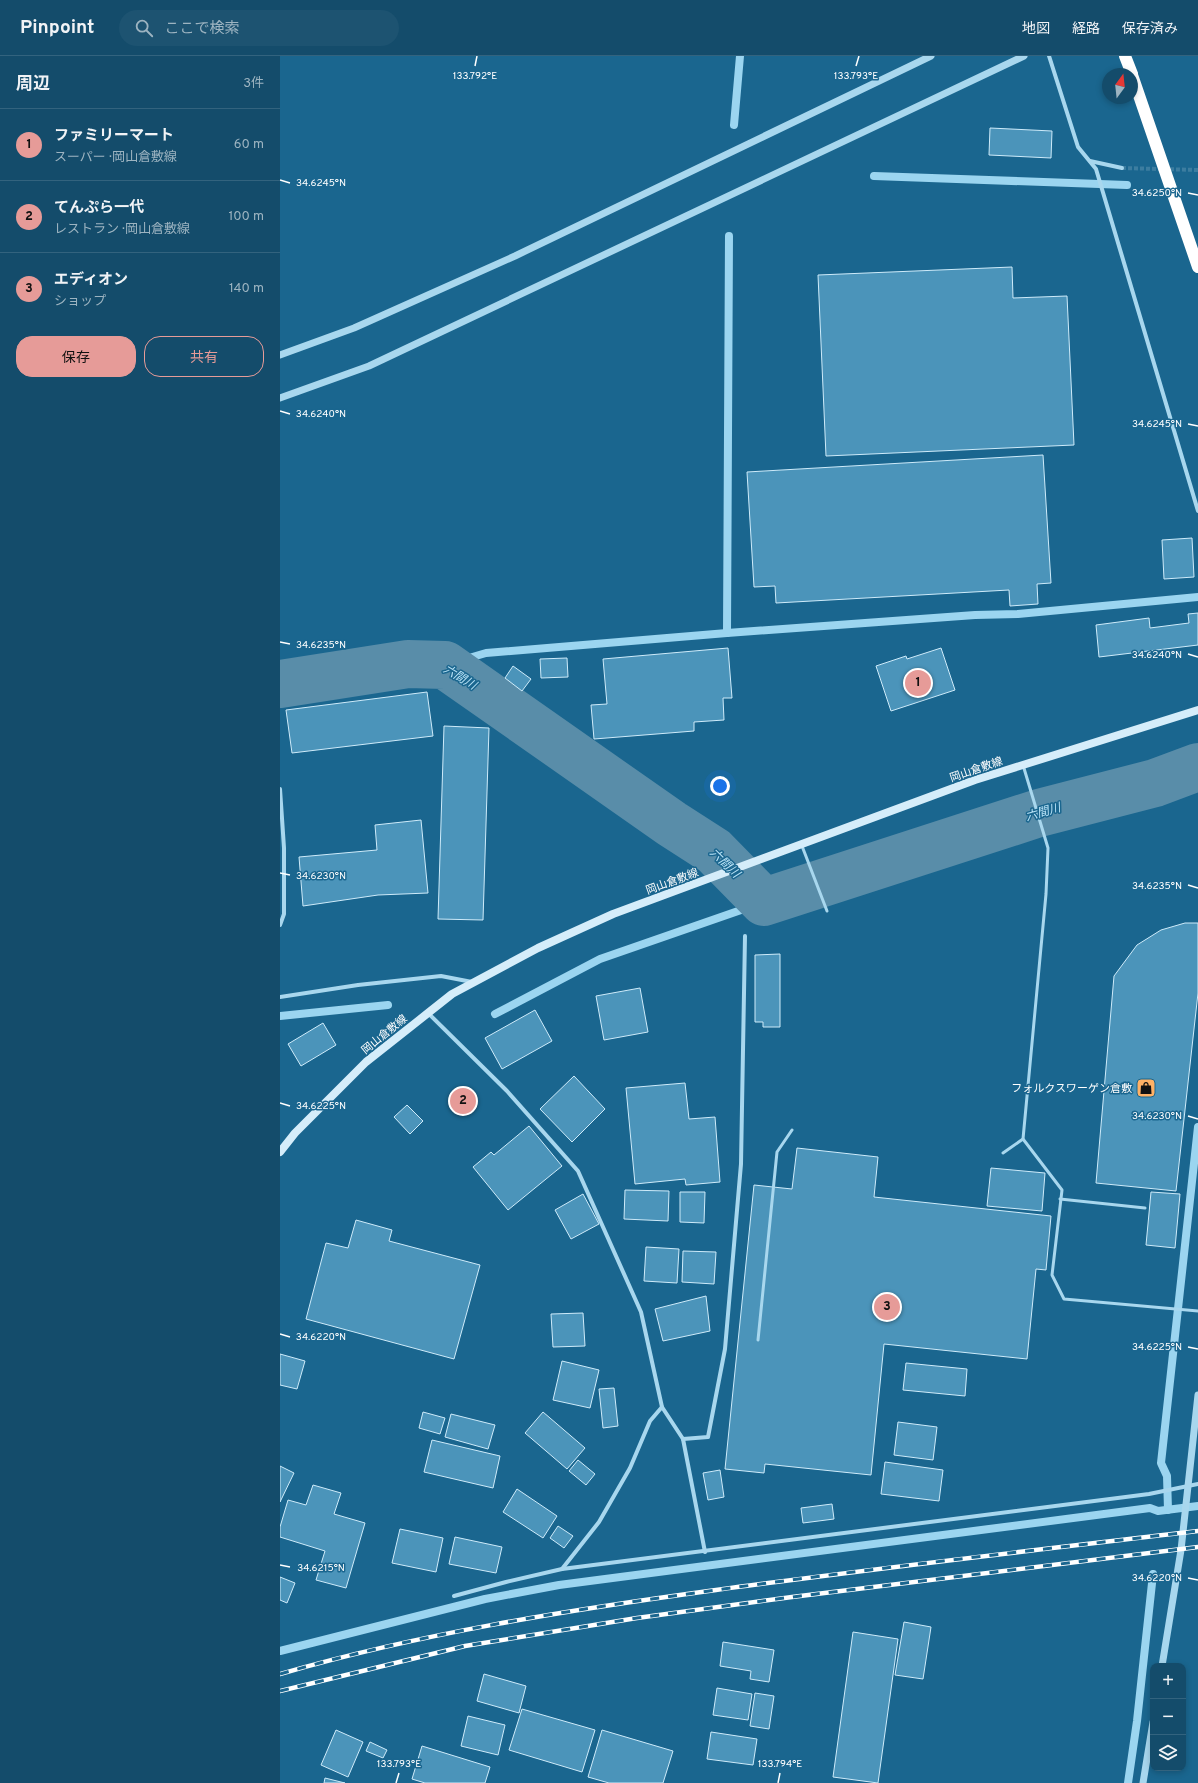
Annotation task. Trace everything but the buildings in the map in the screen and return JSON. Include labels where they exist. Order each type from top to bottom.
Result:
[{"type":"highway","points":[[1125,56],[1129,68]]},
{"type":"highway","points":[[1138,92],[1198,267]]},
{"type":"main road","name":"岡山倉敷線","points":[[280,1152],[296,1133],[366,1062],[452,994],[538,948],[613,914],[975,780],[1198,710]]},
{"type":"street","points":[[280,355],[354,328],[514,256],[931,56]]},
{"type":"street","points":[[280,398],[369,366],[1024,56]]},
{"type":"street","points":[[1049,56],[1078,147],[1096,169],[1198,511]]},
{"type":"street","points":[[1090,161],[1122,168]]},
{"type":"street","points":[[280,790],[284,848],[284,914],[280,925]]},
{"type":"street","points":[[684,1440],[708,1437],[725,1349],[740,1164],[745,936]]},
{"type":"street","points":[[280,997],[358,985],[441,976],[474,983]]},
{"type":"street","points":[[428,1013],[507,1091],[578,1171],[641,1312],[662,1407],[684,1440],[704,1552]]},
{"type":"street","points":[[1162,1663],[1185,1516],[1198,1395]]},
{"type":"street","points":[[562,1570],[599,1522],[630,1468],[650,1421],[662,1407]]},
{"type":"street","points":[[454,1596],[506,1582],[562,1570],[1158,1493],[1198,1484]]},
{"type":"street","points":[[1143,1783],[1151,1735]]},
{"type":"lane","points":[[1023,765],[1048,848],[1046,894],[1023,1139],[1062,1190],[1052,1275],[1064,1299],[1198,1311]]},
{"type":"lane","points":[[802,844],[827,911]]},
{"type":"lane","points":[[758,1340],[777,1152],[792,1130]]},
{"type":"lane","points":[[1003,1153],[1023,1139]]},
{"type":"lane","points":[[1060,1199],[1145,1208]]},
{"type":"waterway","points":[[734,125],[740,56]]},
{"type":"waterway","points":[[874,176],[1127,185]]},
{"type":"waterway","points":[[727,633],[729,236]]},
{"type":"waterway","points":[[445,665],[486,653],[727,633],[975,615],[1018,614],[1198,597]]},
{"type":"waterway","name":"六間川","points":[[280,684],[408,664],[445,665],[672,824],[714,851],[764,902],[1039,813],[1155,783],[1198,767]]},
{"type":"waterway","name":"六間川","points":[[1195,768],[1198,773]]},
{"type":"waterway","points":[[495,1014],[600,959],[764,902]]},
{"type":"waterway","points":[[280,1016],[388,1005]]},
{"type":"waterway","points":[[1168,1510],[1167,1476],[1161,1463],[1198,1127]]},
{"type":"waterway","points":[[280,1651],[485,1599],[559,1585],[1150,1508],[1158,1511],[1198,1506]]},
{"type":"waterway","points":[[1128,1783],[1137,1721],[1153,1574]]},
{"type":"tunnel","points":[[1122,168],[1198,170]]},
{"type":"railway","points":[[280,1674],[387,1646],[496,1624],[606,1606],[836,1574],[1198,1531]]},
{"type":"railway","points":[[280,1691],[465,1646],[637,1618],[792,1597],[1198,1547]]},
{"type":"place","name":"ファミリーマート","points":[[918,683]]},
{"type":"place","name":"フォルクスワーゲン倉敷","points":[[1146,1088]]},
{"type":"place","name":"てんぷら一代","points":[[463,1101]]},
{"type":"place","name":"エディオン","points":[[887,1307]]}]
